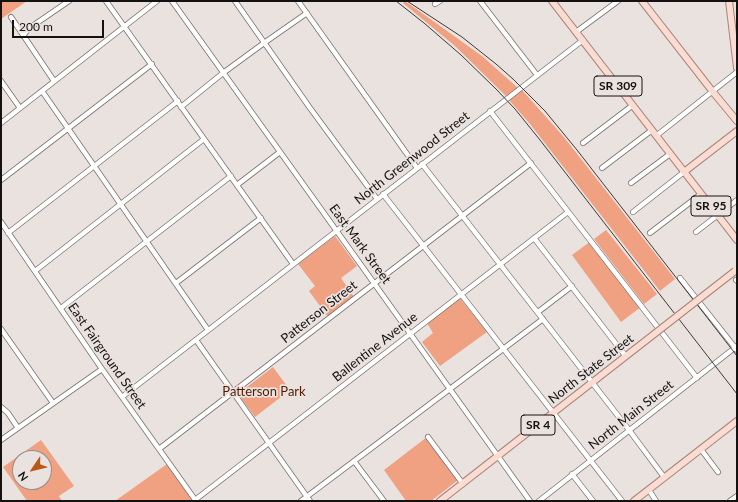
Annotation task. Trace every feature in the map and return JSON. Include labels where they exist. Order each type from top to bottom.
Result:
[{"type":"main road","name":"SR 309","points":[[552,1],[684,172]]},
{"type":"main road","points":[[642,1],[737,121]]},
{"type":"main road","points":[[730,1],[737,68]]},
{"type":"main road","points":[[684,172],[737,131]]},
{"type":"main road","name":"SR 95","points":[[684,172],[737,240]]},
{"type":"main road","name":"North State Street","points":[[440,501],[736,270]]},
{"type":"main road","points":[[634,501],[737,421]]},
{"type":"street","points":[[23,36],[28,29],[68,1]]},
{"type":"street","points":[[106,1],[293,264]]},
{"type":"street","points":[[1,123],[157,1]]},
{"type":"street","name":"East Mark Street","points":[[172,1],[530,501]]},
{"type":"street","points":[[235,1],[377,199]]},
{"type":"street","points":[[298,1],[418,168]]},
{"type":"street","points":[[435,4],[440,1]]},
{"type":"street","points":[[480,1],[537,74]]},
{"type":"street","points":[[576,32],[618,1]]},
{"type":"street","points":[[182,107],[264,42],[307,13]]},
{"type":"street","points":[[11,17],[54,81]]},
{"type":"street","name":"North Greenwood Street","points":[[122,397],[537,74],[583,40]]},
{"type":"street","points":[[1,180],[152,64]]},
{"type":"street","points":[[656,136],[737,72]]},
{"type":"street","points":[[1,81],[20,108]]},
{"type":"street","points":[[42,91],[208,330]]},
{"type":"street","points":[[8,233],[178,101]]},
{"type":"street","points":[[583,143],[633,105]]},
{"type":"street","points":[[490,111],[697,378]]},
{"type":"street","points":[[602,168],[652,130]]},
{"type":"street","points":[[35,270],[204,139]]},
{"type":"street","points":[[237,185],[280,152]]},
{"type":"street","points":[[631,184],[670,154]]},
{"type":"street","name":"Patterson Street","points":[[159,449],[530,163]]},
{"type":"street","points":[[422,164],[544,319],[664,477]]},
{"type":"street","points":[[633,212],[684,172]]},
{"type":"street","points":[[60,308],[231,176]]},
{"type":"street","points":[[383,194],[622,501]]},
{"type":"street","points":[[650,233],[701,194]]},
{"type":"street","points":[[696,232],[737,200]]},
{"type":"street","name":"Ballentine Avenue","points":[[196,500],[568,212]]},
{"type":"street","points":[[176,283],[260,218]]},
{"type":"street","name":"East Fairground Street","points":[[2,225],[35,270],[102,369],[196,500]]},
{"type":"street","points":[[534,238],[624,354]]},
{"type":"street","points":[[680,278],[736,348]]},
{"type":"street","points":[[538,312],[572,286]]},
{"type":"street","points":[[301,501],[544,319]]},
{"type":"street","points":[[2,333],[54,403]]},
{"type":"street","points":[[196,340],[310,501]]},
{"type":"street","name":"North Main Street","points":[[539,501],[736,348]]},
{"type":"street","points":[[1,440],[102,369]]},
{"type":"street","points":[[1,407],[8,413],[18,428]]},
{"type":"street","points":[[428,437],[463,484]]},
{"type":"street","points":[[703,452],[718,472]]},
{"type":"street","points":[[354,461],[384,501]]},
{"type":"street","points":[[572,474],[593,501]]},
{"type":"street","points":[[649,490],[656,501]]},
{"type":"street","points":[[730,501],[737,496]]},
{"type":"green space","points":[[1,1],[27,1],[1,19]]},
{"type":"green space","points":[[405,1],[482,56],[518,88],[506,96],[455,46],[403,3]]},
{"type":"green space","points":[[522,90],[563,136],[675,279],[660,291],[530,124],[509,100]]},
{"type":"green space","points":[[606,230],[657,294],[644,304],[594,239]]},
{"type":"green space","points":[[335,236],[357,266],[341,278],[354,297],[328,317],[309,291],[315,286],[298,264]]},
{"type":"green space","points":[[591,241],[641,307],[621,322],[572,255]]},
{"type":"green space","points":[[459,297],[487,332],[440,366],[422,342],[433,333],[427,323]]},
{"type":"green space","name":"Patterson Park","points":[[273,367],[290,390],[255,417],[238,394]]},
{"type":"green space","points":[[427,437],[458,480],[431,501],[406,501],[384,470]]},
{"type":"green space","points":[[41,440],[48,450],[27,450]]},
{"type":"green space","points":[[52,455],[74,486],[59,496],[62,501],[27,501],[19,490],[52,490]]},
{"type":"green space","points":[[12,461],[12,480],[3,467]]},
{"type":"green space","points":[[167,464],[194,501],[115,501]]},
{"type":"railway","points":[[396,1],[461,55],[515,109],[737,394]]},
{"type":"railway","points":[[407,1],[462,37],[496,64],[545,111],[737,356]]}]
